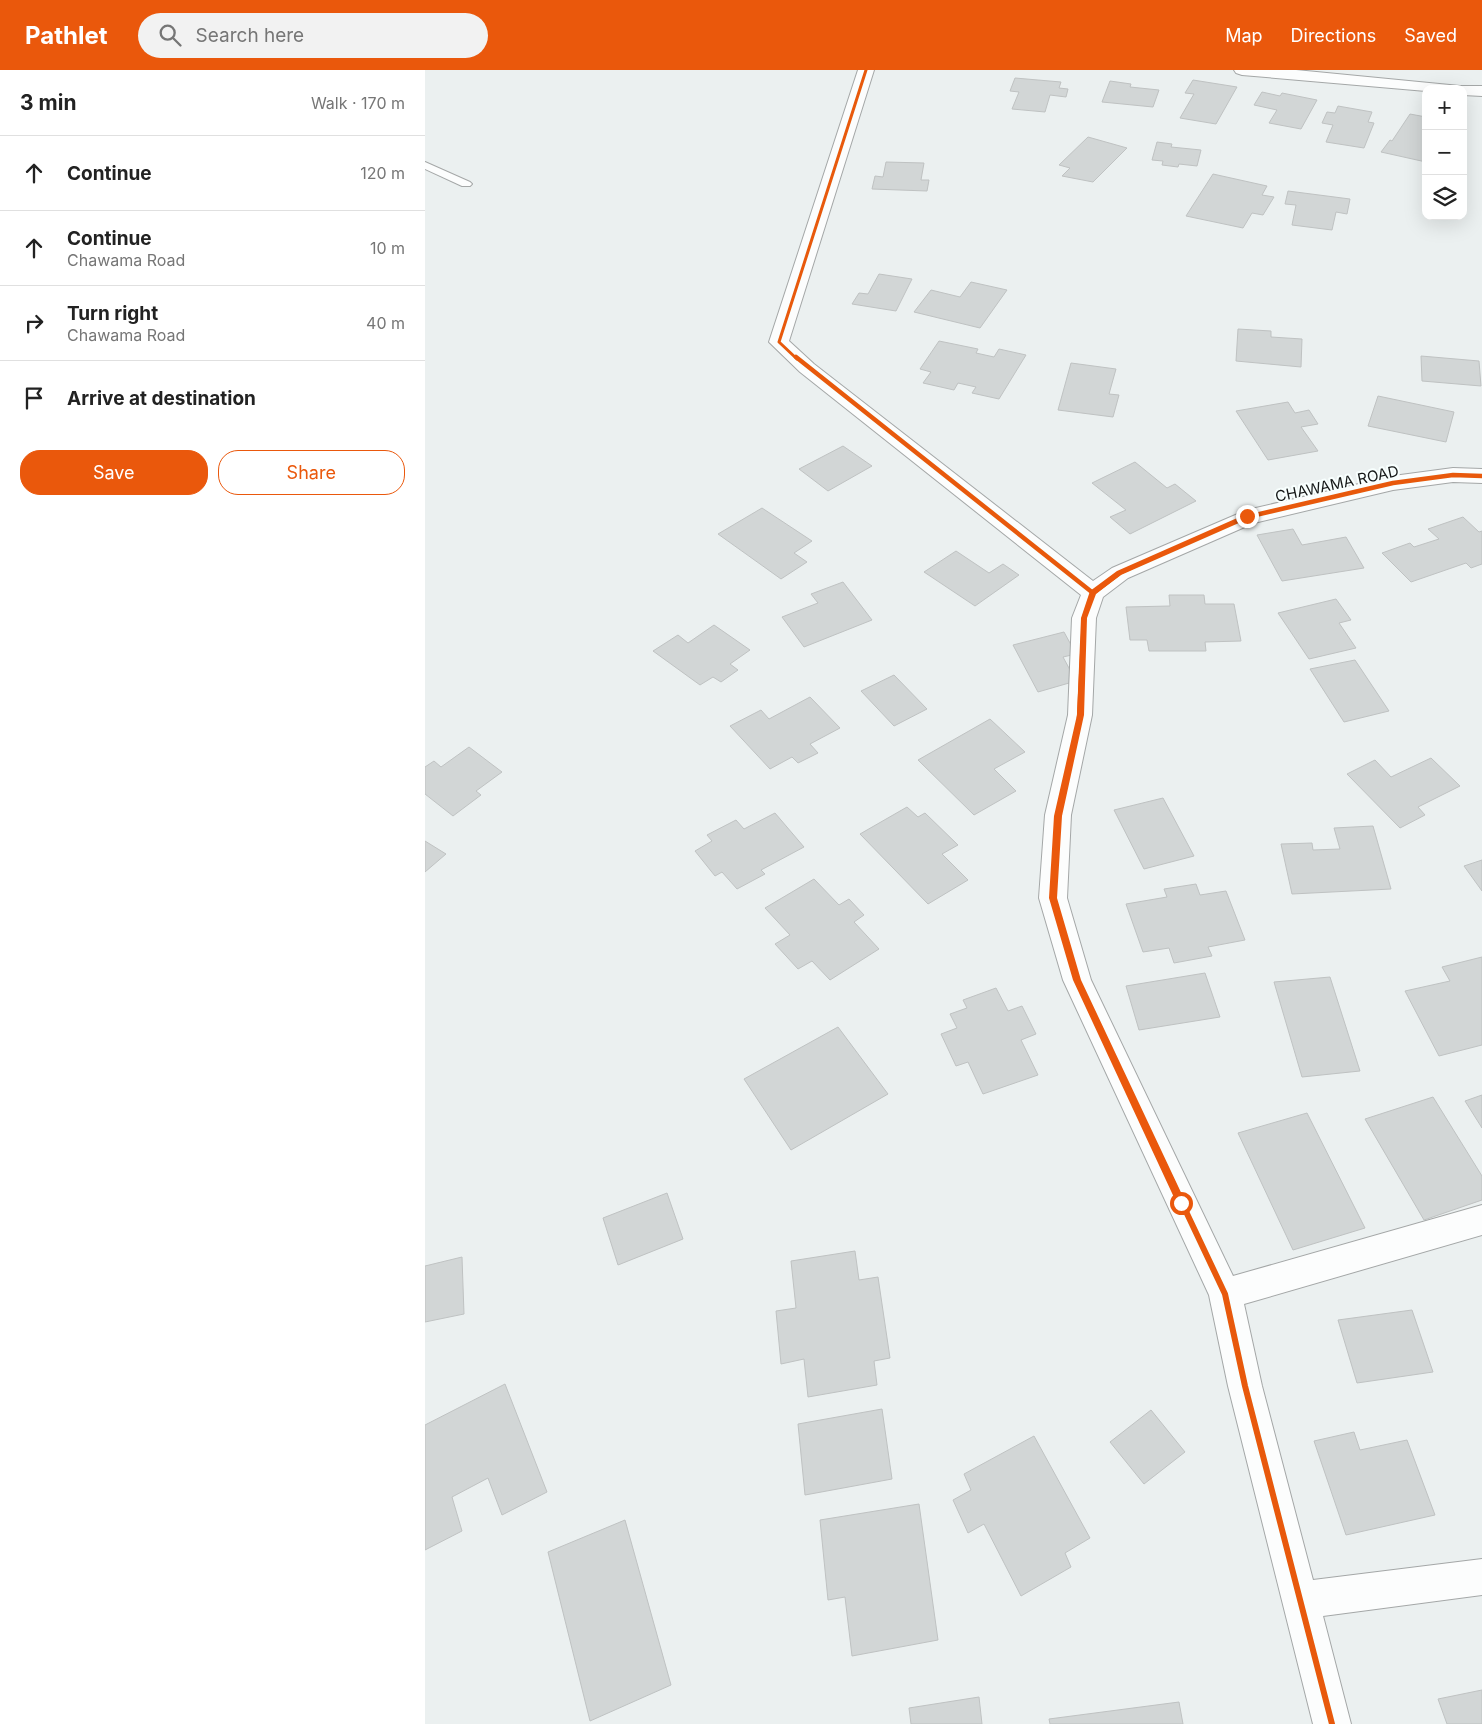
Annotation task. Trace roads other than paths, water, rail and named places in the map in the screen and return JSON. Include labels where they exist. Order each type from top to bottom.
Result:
[{"type":"street","points":[[866,70],[779,342],[807,368],[1088,605],[1080,715],[1058,816],[1053,898],[1077,980],[1225,1294],[1245,1386],[1332,1724]]},
{"type":"street","points":[[1242,70],[1422,86]]},
{"type":"street","points":[[1467,90],[1482,92]]},
{"type":"street","name":"CHAWAMA ROAD","points":[[1088,605],[1120,573],[1247,516],[1393,483],[1453,475],[1482,476]]},
{"type":"street","points":[[1225,1294],[1482,1220]]},
{"type":"street","points":[[1300,1600],[1482,1577]]},
{"type":"lane","points":[[425,165],[466,184]]}]
